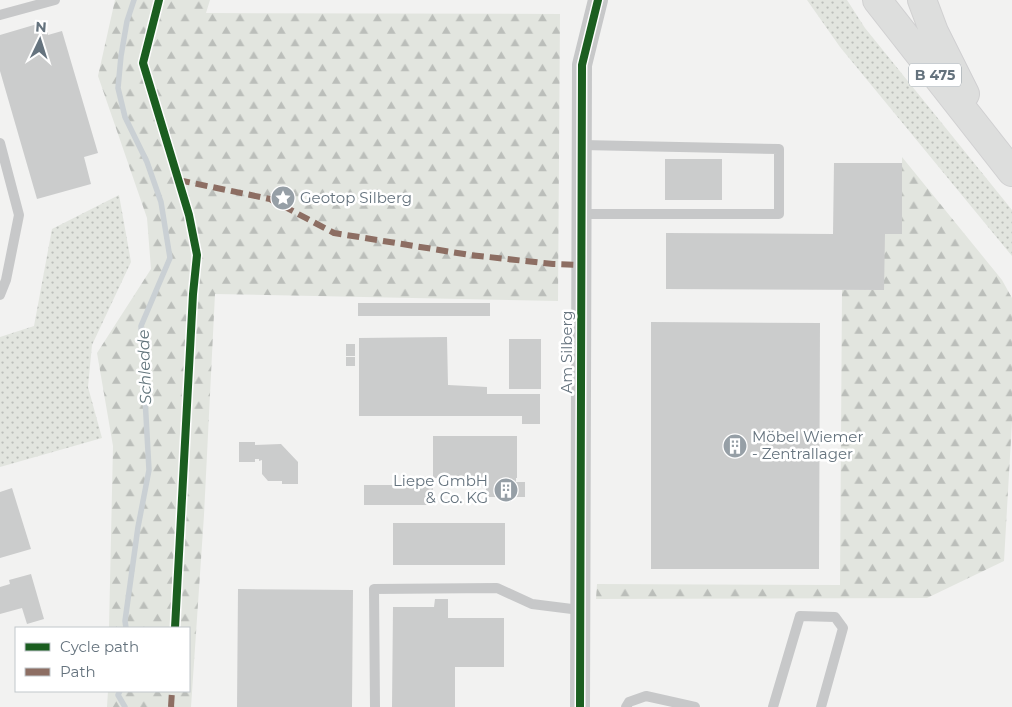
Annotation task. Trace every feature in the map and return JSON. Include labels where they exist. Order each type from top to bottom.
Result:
[{"type":"highway","name":"B 475","points":[[877,0],[1012,172]]},
{"type":"highway","points":[[922,0],[934,32],[993,149]]},
{"type":"street","name":"Am Silberg","points":[[580,707],[582,65],[598,0]]},
{"type":"lane","points":[[0,15],[55,0]]},
{"type":"lane","points":[[0,143],[19,215],[6,280],[0,295]]},
{"type":"lane","points":[[582,145],[780,149],[779,214],[582,214]]},
{"type":"lane","points":[[376,707],[374,589],[497,588],[532,604],[580,610]]},
{"type":"lane","points":[[773,707],[800,616],[835,617],[843,628],[822,707]]},
{"type":"lane","points":[[626,707],[629,702],[646,696],[694,707]]},
{"type":"green space","points":[[115,0],[210,0],[206,13],[560,14],[558,301],[215,294],[204,515],[191,707],[107,707],[108,692],[190,692],[190,627],[109,627],[113,446],[97,353],[151,269],[147,218],[98,76]]},
{"type":"green space","points":[[807,0],[847,0],[865,28],[1012,210],[1012,256],[840,47]]},
{"type":"green space","points":[[902,157],[1002,280],[1012,298],[1012,422],[1004,561],[927,598],[596,599],[597,584],[840,585],[842,290],[884,290],[884,234],[902,233]]},
{"type":"green space","points":[[119,195],[131,262],[92,345],[88,387],[102,438],[0,467],[0,337],[34,326],[52,229]]},
{"type":"building","points":[[44,22],[48,35],[62,31],[98,153],[84,157],[91,184],[37,199],[0,71],[0,35]]},
{"type":"building","points":[[665,159],[722,159],[722,200],[665,200]]},
{"type":"building","points":[[834,163],[902,163],[902,234],[885,234],[884,290],[666,289],[666,233],[833,234]]},
{"type":"building","points":[[358,303],[490,303],[490,316],[358,316]]},
{"type":"building","name":"Möbel Wiemer - Zentrallager","points":[[651,322],[820,323],[819,569],[651,569]]},
{"type":"building","points":[[447,337],[448,385],[487,387],[487,394],[540,394],[540,424],[522,424],[522,416],[359,416],[359,338]]},
{"type":"building","points":[[509,339],[541,339],[541,389],[509,389]]},
{"type":"building","points":[[346,344],[355,344],[355,356],[346,356]]},
{"type":"building","points":[[346,357],[355,357],[355,366],[346,366]]},
{"type":"building","points":[[433,436],[517,436],[516,482],[525,482],[525,497],[486,497],[486,482],[488,482],[488,478],[433,478]]},
{"type":"building","points":[[239,442],[255,442],[255,445],[281,444],[298,462],[298,484],[282,484],[282,481],[268,481],[262,474],[262,460],[255,459],[255,462],[239,462]]},
{"type":"building","points":[[364,485],[433,485],[432,505],[364,505]]},
{"type":"building","points":[[12,488],[31,549],[0,558],[0,492]]},
{"type":"building","points":[[393,523],[505,523],[505,565],[393,565]]},
{"type":"building","points":[[31,574],[44,619],[27,624],[22,608],[0,614],[0,587],[10,584],[9,580]]},
{"type":"building","points":[[238,589],[353,590],[352,707],[237,707]]},
{"type":"building","points":[[435,599],[448,599],[448,618],[504,618],[504,667],[455,667],[455,707],[392,707],[393,607],[434,607]]},
{"type":"waterway","name":"Schledde","points":[[126,627],[125,621],[138,527],[149,470],[141,326],[170,258],[161,202],[147,162],[125,117],[118,88],[127,21],[134,0]]},
{"type":"waterway","name":"Schledde","points":[[120,692],[118,695],[125,707]]},
{"type":"marked path","points":[[178,180],[270,199],[334,233],[470,255],[553,264],[581,265]]},
{"type":"marked path","points":[[171,707],[172,692]]},
{"type":"cycle path","points":[[159,0],[143,63],[189,215],[197,255],[193,294],[175,627]]},
{"type":"cycle path","points":[[580,707],[582,65],[598,0]]},
{"type":"place","name":"Geotop Silberg","points":[[283,198]]},
{"type":"place","name":"Möbel Wiemer - Zentrallager","points":[[735,446]]},
{"type":"place","name":"Liepe GmbH & Co. KG","points":[[506,490]]}]
